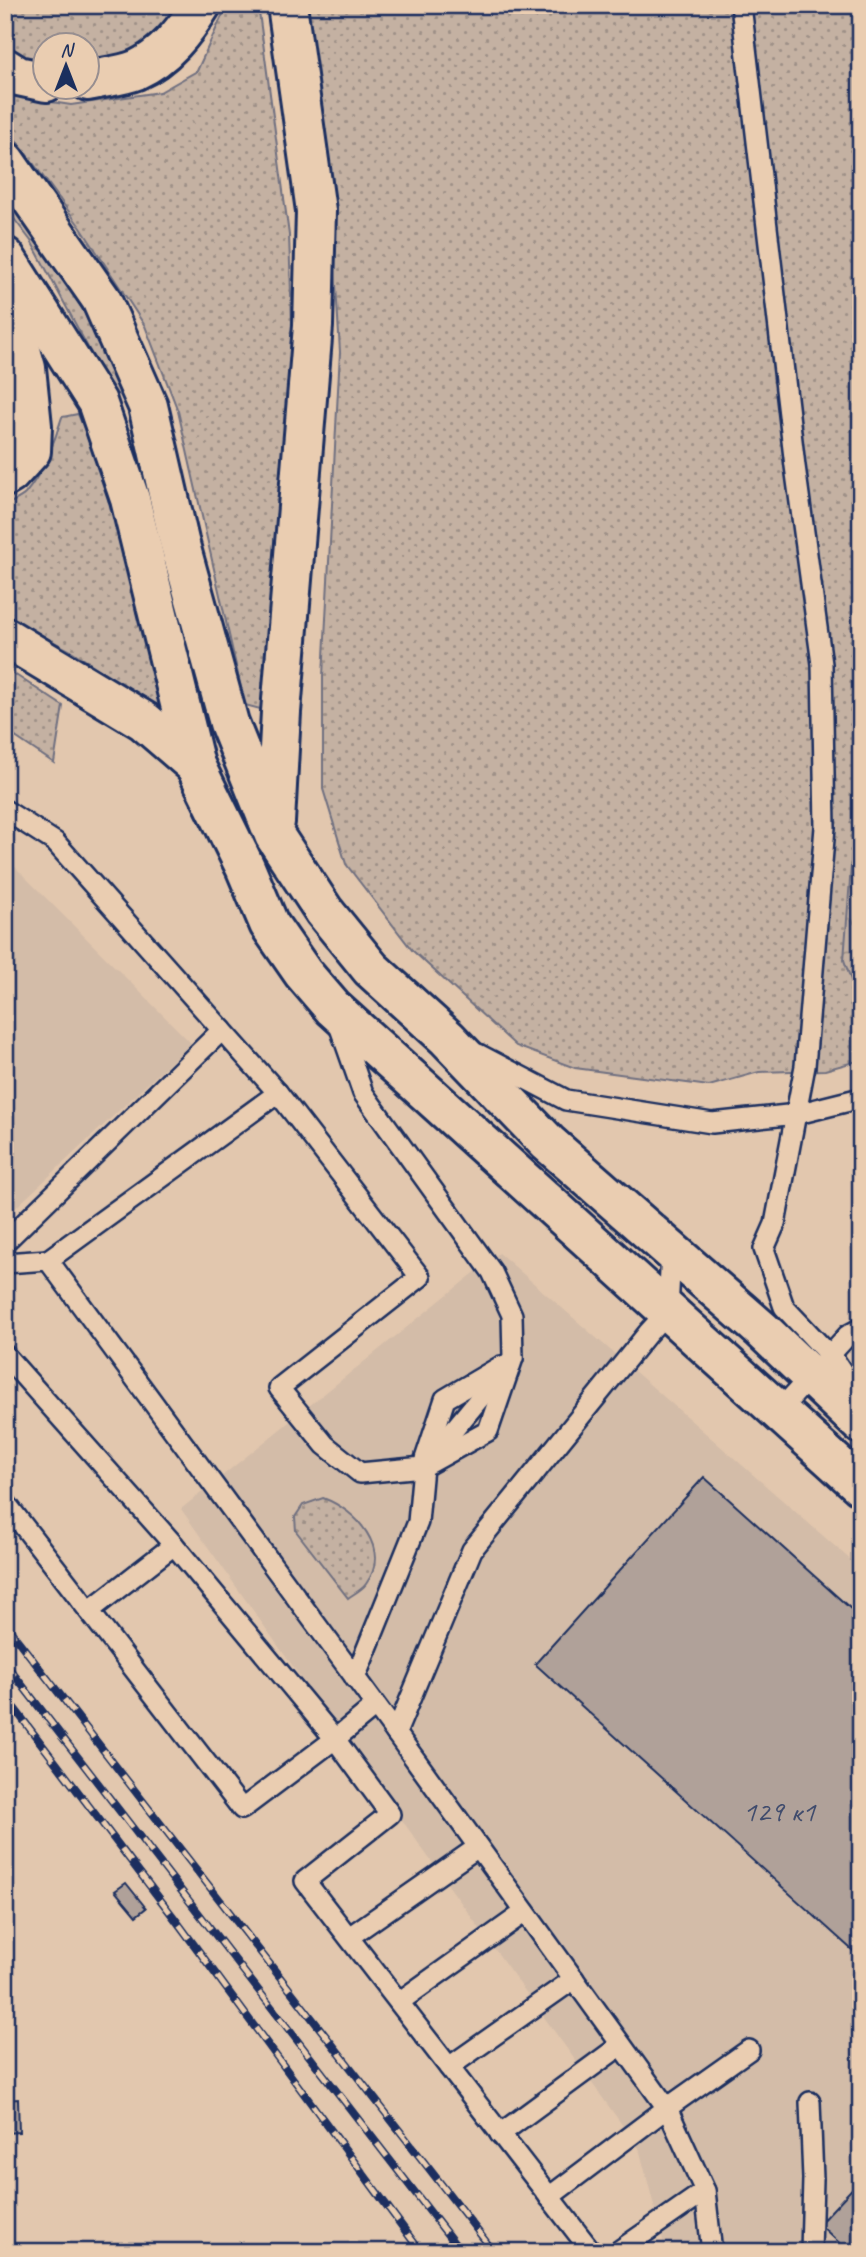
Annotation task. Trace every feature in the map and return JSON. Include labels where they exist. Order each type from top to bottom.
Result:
[{"type":"main road","points":[[102,78],[136,70],[163,53],[187,29],[201,5]]},
{"type":"main road","points":[[274,835],[281,712],[313,326],[317,211],[287,5]]},
{"type":"main road","points":[[5,68],[18,76],[32,79]]},
{"type":"main road","points":[[5,161],[101,299],[148,406],[179,541],[229,723],[274,835],[324,911],[371,969],[447,1038],[548,1143],[762,1330],[819,1366],[861,1424]]},
{"type":"main road","points":[[5,257],[97,402],[130,499],[195,765],[245,867],[269,924],[303,973],[333,1008],[861,1486]]},
{"type":"main road","points":[[5,293],[26,368],[32,426],[31,451],[5,477]]},
{"type":"main road","points":[[5,637],[144,722],[195,765]]},
{"type":"lane","points":[[741,5],[795,466],[822,664],[825,827],[805,1066],[775,1224],[764,1249],[784,1307],[819,1366],[861,1400]]},
{"type":"lane","points":[[5,810],[55,842],[278,1093],[420,1277],[279,1388],[325,1445],[360,1473],[422,1467],[513,1358],[512,1315],[492,1272],[363,1093],[333,1008]]},
{"type":"lane","points":[[5,1242],[222,1030]]},
{"type":"lane","points":[[447,1038],[566,1100],[712,1123],[797,1114],[861,1098]]},
{"type":"lane","points":[[5,1263],[48,1260],[278,1093]]},
{"type":"lane","points":[[396,1733],[472,1550],[648,1332],[668,1311],[671,1251]]},
{"type":"lane","points":[[48,1260],[396,1733],[667,2108],[705,2191],[712,2252]]},
{"type":"lane","points":[[779,1411],[848,1335],[861,1328]]},
{"type":"lane","points":[[5,1355],[174,1545],[335,1739],[390,1814],[305,1881],[592,2252]]},
{"type":"lane","points":[[355,1678],[418,1522],[422,1467],[445,1399],[513,1358]]},
{"type":"lane","points":[[5,1502],[242,1809],[375,1706]]},
{"type":"lane","points":[[89,1611],[174,1545]]},
{"type":"lane","points":[[349,1937],[478,1847]]},
{"type":"lane","points":[[399,2002],[525,1912]]},
{"type":"lane","points":[[449,2067],[574,1979]]},
{"type":"lane","points":[[500,2134],[621,2045]]},
{"type":"lane","points":[[549,2197],[749,2050]]},
{"type":"lane","points":[[810,2102],[813,2179],[811,2252]]},
{"type":"lane","points":[[617,2252],[705,2191]]},
{"type":"shaded area","points":[[5,857],[191,1043],[9,1214],[5,1211]]},
{"type":"shaded area","points":[[499,1253],[861,1569],[861,2252],[666,2252],[639,2148],[181,1509]]},
{"type":"green space","points":[[5,5],[183,5],[150,41],[102,61],[102,32],[32,32],[32,60],[5,51]]},
{"type":"green space","points":[[227,5],[258,5],[289,235],[292,322],[264,710],[245,705],[178,411],[145,326],[81,228],[5,125],[5,95],[32,99],[32,102],[71,105],[102,102],[160,92],[197,71]]},
{"type":"green space","points":[[298,5],[861,5],[861,1060],[825,1070],[759,1072],[709,1086],[575,1068],[516,1046],[412,950],[346,864],[323,789],[323,676],[340,352],[331,200]]},
{"type":"green space","points":[[5,193],[54,262],[84,312],[120,392],[115,398],[31,241],[5,207]]},
{"type":"green space","points":[[78,414],[105,477],[168,715],[73,652],[5,616],[5,506],[25,494],[37,477],[52,447],[62,417]]},
{"type":"green space","points":[[5,668],[63,706],[54,763],[5,730]]},
{"type":"green space","points":[[861,732],[861,994],[855,991],[844,960]]},
{"type":"green space","points":[[323,1498],[358,1521],[373,1545],[373,1571],[364,1586],[348,1598],[296,1531],[295,1517],[303,1505]]},
{"type":"building","points":[[704,1477],[861,1618],[861,1958],[535,1664]]},
{"type":"building","points":[[126,1883],[146,1908],[136,1916],[115,1891]]},
{"type":"building","points":[[18,2099],[19,2132],[5,2133],[5,2100]]},
{"type":"building","points":[[861,2179],[861,2252],[849,2252],[819,2224]]},
{"type":"railway","points":[[5,1624],[494,2252]]},
{"type":"railway","points":[[5,1663],[461,2252]]},
{"type":"railway","points":[[5,1696],[175,1919],[421,2252]]}]
